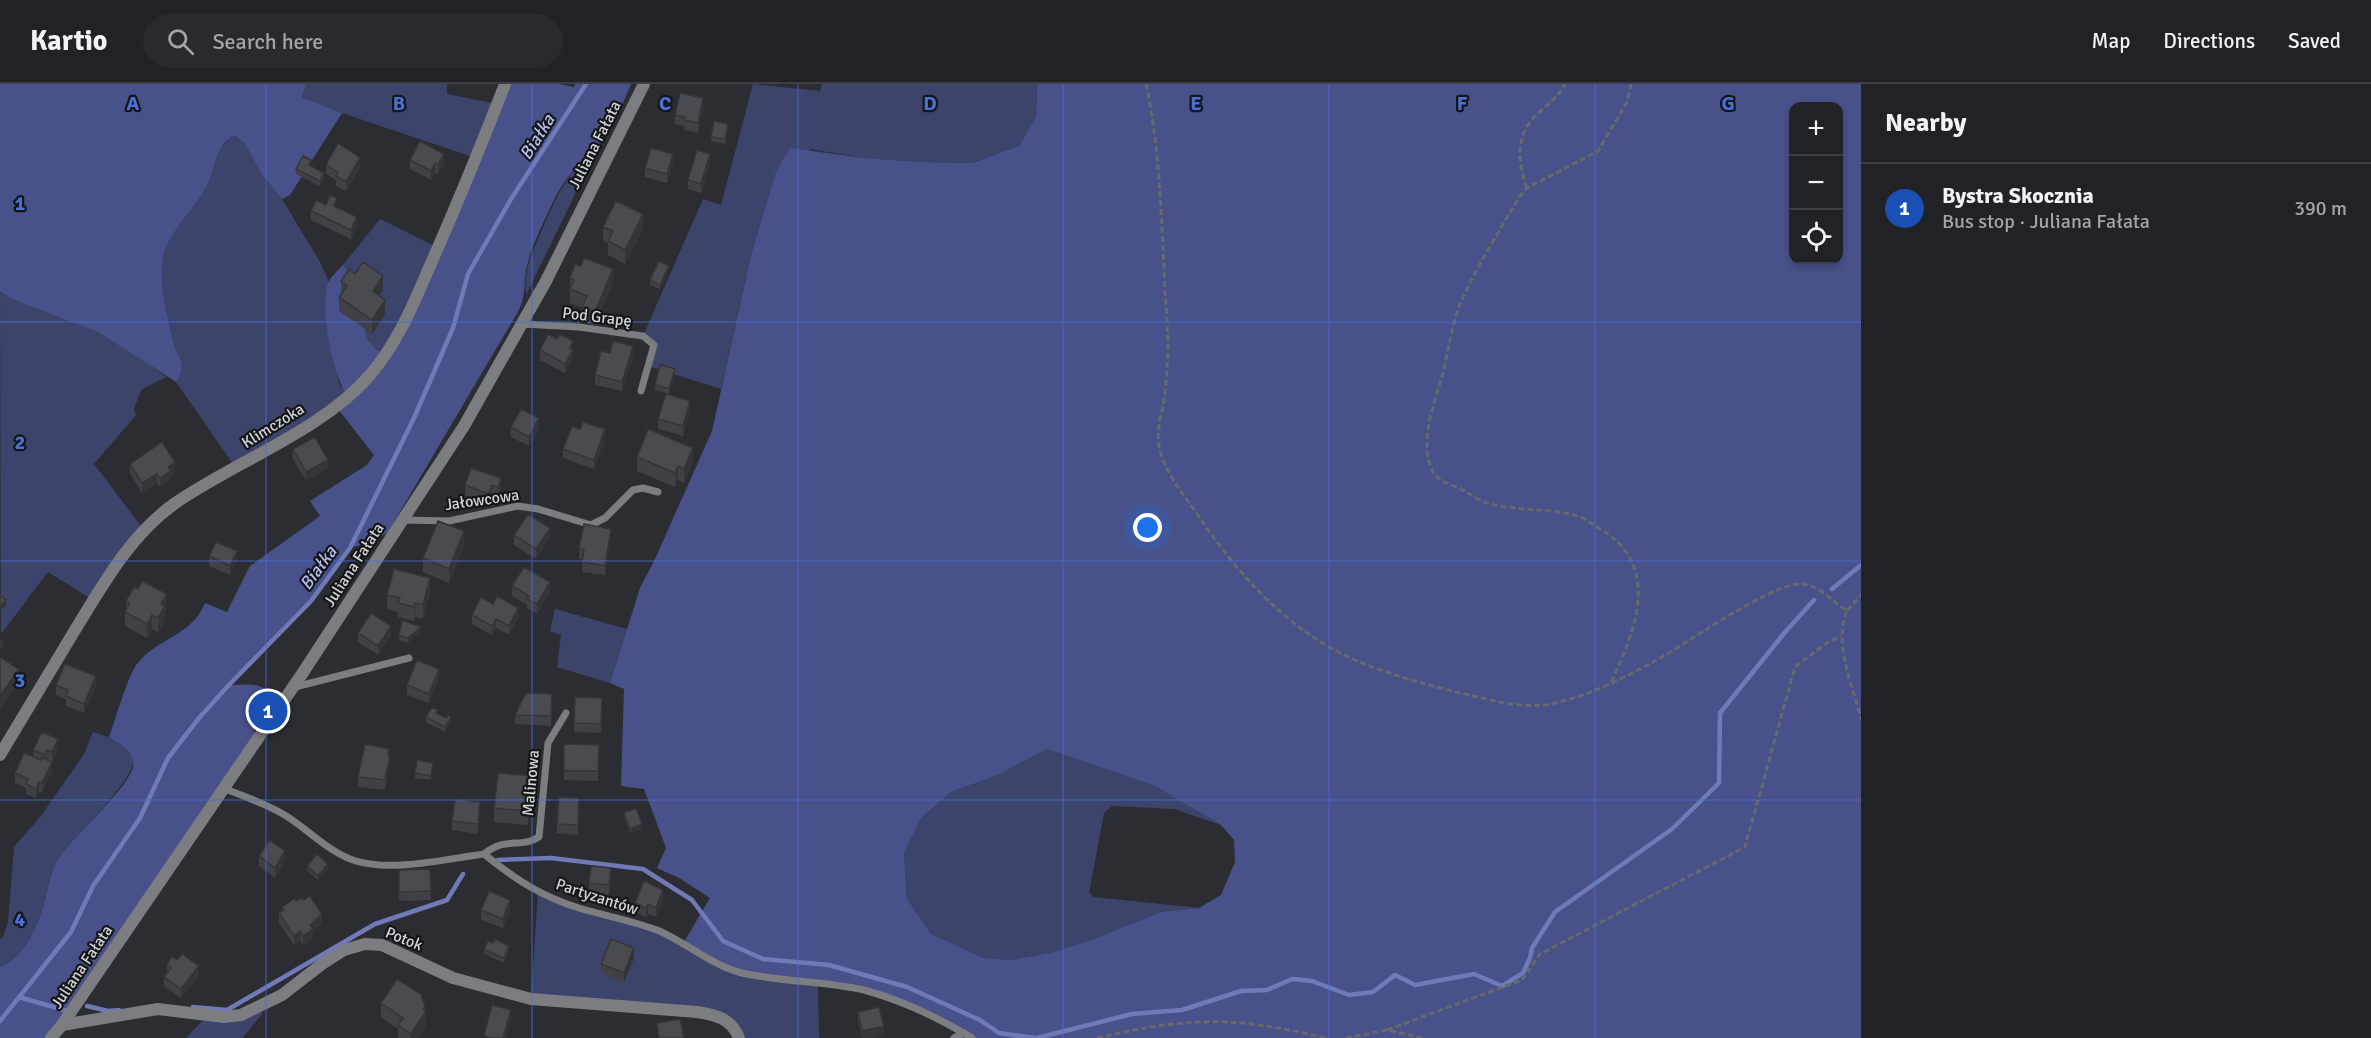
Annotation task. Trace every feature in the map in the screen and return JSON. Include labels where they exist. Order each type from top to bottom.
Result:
[{"type":"street","name":"Klimczoka","points":[[0,755],[85,614],[136,536],[174,504],[316,419],[357,390],[372,373],[398,333],[418,292],[463,191],[505,84]]},
{"type":"street","name":"Juliana Fałata","points":[[51,1038],[292,688],[464,426],[522,324],[644,84]]},
{"type":"street","name":"Potok","points":[[62,1025],[158,1009],[224,1017],[241,1015],[282,995],[322,964],[344,951],[365,944],[382,945],[453,978],[531,999],[698,1012],[720,1016],[728,1021],[739,1038]]},
{"type":"lane","name":"Pod Grapę","points":[[522,324],[579,327],[643,336],[654,345],[641,391]]},
{"type":"lane","name":"Jałowcowa","points":[[403,520],[449,520],[518,506],[538,509],[591,525],[605,518],[633,490],[643,488],[658,492]]},
{"type":"lane","points":[[292,688],[409,658]]},
{"type":"lane","name":"Malinowa","points":[[484,854],[494,846],[506,842],[531,842],[538,837],[548,743],[566,713]]},
{"type":"lane","points":[[224,788],[281,813],[336,852],[355,861],[376,865],[421,863],[484,854]]},
{"type":"lane","name":"Partyzantów","points":[[484,854],[515,880],[549,897],[581,909],[656,930],[684,942],[720,965],[741,973],[863,990],[911,1006],[972,1038]]},
{"type":"lane","points":[[954,1038],[964,1033]]},
{"type":"path","points":[[1146,84],[1162,221],[1168,352],[1164,399],[1157,438],[1162,456],[1171,476],[1217,543],[1245,576],[1300,628],[1329,647],[1423,684],[1507,704],[1529,706],[1557,703],[1611,683],[1654,662],[1717,623],[1786,587],[1803,583],[1832,597],[1838,606],[1847,610]]},
{"type":"path","points":[[1527,188],[1520,170],[1521,140],[1532,120],[1554,101],[1565,84]]},
{"type":"path","points":[[1611,683],[1637,620],[1639,589],[1634,564],[1623,546],[1606,532],[1579,516],[1487,503],[1440,481],[1433,471],[1428,432],[1430,412],[1441,382],[1460,305],[1519,197],[1527,188],[1598,151],[1628,102],[1631,84]]},
{"type":"path","points":[[1861,596],[1847,610],[1842,623],[1841,636],[1842,649],[1861,720]]},
{"type":"path","points":[[1346,1038],[1386,1030],[1522,980],[1540,954],[1746,848],[1794,667],[1828,642],[1841,636]]},
{"type":"path","points":[[1097,1038],[1126,1031],[1203,1022],[1280,1028],[1326,1038]]},
{"type":"path","points":[[1386,1030],[1422,1038]]},
{"type":"shaded area","points":[[0,84],[306,84],[302,97],[342,113],[290,195],[282,199],[262,175],[245,144],[235,135],[223,145],[207,186],[173,234],[164,254],[162,275],[165,305],[174,344],[182,365],[176,382],[100,333],[10,298],[0,291]]},
{"type":"shaded area","points":[[306,84],[447,84],[447,94],[497,104],[476,158],[342,113],[302,97]]},
{"type":"shaded area","points":[[505,84],[559,84],[574,87],[575,84],[631,84],[609,128],[569,176],[557,195],[531,251],[519,310],[388,532],[376,540],[350,548],[311,601],[229,685],[256,685],[270,694],[256,721],[256,741],[51,1038],[0,1038],[0,967],[18,955],[30,938],[40,917],[57,861],[121,788],[133,767],[130,753],[109,737],[133,670],[145,655],[191,623],[205,603],[227,612],[250,566],[320,516],[310,501],[367,465],[374,455],[335,405],[347,396],[332,357],[326,324],[328,283],[343,265],[352,277],[361,299],[367,339],[374,347],[386,353]]},
{"type":"shaded area","points":[[753,84],[820,91],[822,84],[1037,84],[1036,116],[1019,146],[970,163],[864,158],[810,149],[751,256],[721,389],[648,366],[654,345],[643,336],[703,199],[721,205]]},
{"type":"shaded area","points":[[1037,84],[1861,84],[1861,1038],[968,1038],[911,1006],[863,990],[741,973],[684,942],[710,898],[679,878],[657,868],[666,848],[644,789],[621,786],[624,689],[610,683],[640,588],[712,431],[751,256],[776,172],[790,148],[864,158],[971,163],[1019,146],[1036,116]],"holes":[[[1047,749],[1155,786],[1221,825],[1234,840],[1235,862],[1221,895],[1199,908],[1161,912],[1088,941],[1049,953],[1011,960],[984,958],[931,934],[907,899],[904,853],[921,818],[951,792],[998,775]]]},
{"type":"shaded area","points":[[606,132],[526,295],[526,276],[530,260],[556,200],[585,155]]},
{"type":"shaded area","points":[[235,135],[245,144],[262,175],[282,199],[320,262],[329,282],[325,304],[339,384],[348,396],[236,468],[176,382],[182,365],[169,325],[162,275],[164,254],[173,234],[207,186],[223,145]]},
{"type":"shaded area","points":[[380,219],[438,248],[386,354],[371,345],[366,335],[366,320],[353,277],[343,265]]},
{"type":"shaded area","points":[[0,291],[11,298],[100,333],[125,347],[166,377],[142,389],[134,408],[136,415],[94,464],[144,530],[94,601],[48,572],[1,634]]},
{"type":"shaded area","points":[[555,609],[627,629],[610,683],[557,667],[561,635],[550,631]]},
{"type":"shaded area","points":[[93,732],[122,744],[131,753],[133,759],[131,768],[114,795],[57,861],[51,874],[40,917],[31,938],[18,955],[0,967],[0,938],[2,939],[8,923],[14,847],[41,816],[84,754]]},
{"type":"shaded area","points":[[1047,749],[1155,786],[1221,825],[1174,809],[1112,806],[1104,813],[1089,893],[1094,897],[1199,908],[1161,912],[1088,941],[1049,953],[1011,960],[984,958],[931,934],[907,899],[904,853],[921,818],[951,792],[998,775]]},
{"type":"shaded area","points":[[538,891],[684,942],[818,984],[819,1038],[739,1038],[728,1021],[531,999]]},
{"type":"shaded area","points":[[254,1010],[263,1013],[242,1038],[186,1038],[208,1015]]},
{"type":"building","points":[[680,93],[703,98],[698,123],[675,115]]},
{"type":"building","points":[[714,121],[728,124],[725,139],[711,137]]},
{"type":"building","points":[[420,141],[444,154],[438,165],[435,163],[431,171],[410,160]]},
{"type":"building","points":[[338,143],[360,158],[346,182],[336,176],[338,172],[326,165]]},
{"type":"building","points":[[651,148],[673,154],[667,174],[645,168]]},
{"type":"building","points":[[697,150],[710,154],[701,184],[688,180]]},
{"type":"building","points":[[303,156],[311,160],[309,165],[324,173],[320,181],[296,169]]},
{"type":"building","points":[[330,195],[337,198],[334,206],[357,217],[351,230],[311,211],[316,200],[326,205]]},
{"type":"building","points":[[616,201],[643,214],[625,250],[608,241],[613,231],[603,227]]},
{"type":"building","points":[[584,258],[613,269],[595,312],[582,307],[587,296],[570,289],[574,280],[570,278],[575,264],[581,266]]},
{"type":"building","points":[[659,261],[669,266],[660,285],[650,280]]},
{"type":"building","points":[[363,262],[383,276],[373,291],[385,300],[372,320],[339,297],[347,286],[341,281],[349,269],[355,274]]},
{"type":"building","points":[[548,334],[557,339],[560,334],[573,341],[570,348],[573,350],[565,364],[540,350]]},
{"type":"building","points":[[613,341],[633,346],[622,382],[595,375],[601,351],[610,353]]},
{"type":"building","points":[[660,364],[675,369],[669,389],[655,385]]},
{"type":"building","points":[[666,394],[690,401],[683,426],[658,419]]},
{"type":"building","points":[[521,409],[539,418],[529,437],[511,427]]},
{"type":"building","points":[[583,422],[605,429],[594,460],[563,449],[572,426],[580,429]]},
{"type":"building","points":[[648,429],[693,448],[684,469],[678,466],[675,473],[637,457]]},
{"type":"building","points":[[315,437],[328,460],[306,472],[293,449]]},
{"type":"building","points":[[162,442],[175,462],[168,467],[171,471],[160,478],[157,474],[142,483],[130,464]]},
{"type":"building","points":[[471,468],[501,478],[498,488],[492,485],[489,494],[465,485]]},
{"type":"building","points":[[528,514],[550,528],[536,549],[514,535]]},
{"type":"building","points":[[438,521],[464,531],[449,569],[423,558]]},
{"type":"building","points":[[584,524],[611,529],[605,566],[582,562],[584,550],[579,549]]},
{"type":"building","points":[[216,542],[237,551],[230,566],[209,556]]},
{"type":"building","points":[[524,567],[550,582],[537,604],[527,599],[529,596],[512,586]]},
{"type":"building","points":[[394,569],[430,578],[423,605],[415,603],[414,607],[398,603],[400,598],[387,595]]},
{"type":"building","points":[[142,581],[167,594],[161,604],[165,606],[158,618],[152,615],[147,624],[125,612],[130,603],[126,601],[134,587],[138,589]]},
{"type":"building","points":[[0,595],[6,600],[0,608]]},
{"type":"building","points":[[497,596],[518,608],[509,626],[496,619],[492,626],[472,615],[481,597],[493,604]]},
{"type":"building","points":[[371,613],[391,626],[378,646],[358,633]]},
{"type":"building","points":[[402,620],[421,627],[408,638],[399,636]]},
{"type":"building","points":[[0,657],[19,669],[0,696]]},
{"type":"building","points":[[417,660],[439,669],[429,694],[407,685]]},
{"type":"building","points":[[65,664],[96,676],[84,704],[66,696],[68,690],[56,685]]},
{"type":"building","points":[[526,693],[552,694],[551,716],[515,715]]},
{"type":"building","points":[[575,697],[602,698],[601,724],[574,723]]},
{"type":"building","points":[[432,707],[438,710],[436,713],[446,718],[448,715],[451,717],[445,727],[426,717]]},
{"type":"building","points":[[42,732],[58,739],[52,752],[47,750],[45,755],[33,750]]},
{"type":"building","points":[[365,744],[389,749],[388,756],[390,756],[385,780],[358,777]]},
{"type":"building","points":[[564,744],[599,745],[598,771],[564,771]]},
{"type":"building","points":[[24,753],[52,762],[42,783],[39,782],[36,789],[26,784],[28,779],[15,773]]},
{"type":"building","points":[[417,760],[433,763],[431,776],[415,773]]},
{"type":"building","points":[[498,773],[532,776],[528,811],[494,808]]},
{"type":"building","points":[[559,797],[579,798],[578,825],[557,824]]},
{"type":"building","points":[[455,799],[480,802],[478,824],[452,821]]},
{"type":"building","points":[[636,808],[642,824],[630,829],[624,813]]},
{"type":"building","points":[[270,840],[285,851],[275,868],[259,856]]},
{"type":"building","points":[[317,854],[328,864],[318,876],[307,866]]},
{"type":"building","points":[[591,866],[611,868],[609,885],[589,883]]},
{"type":"building","points":[[430,869],[431,891],[399,892],[399,870]]},
{"type":"building","points":[[644,881],[663,890],[656,908],[648,904],[646,908],[635,903]]},
{"type":"building","points":[[489,891],[510,900],[503,919],[481,910]]},
{"type":"building","points":[[310,896],[322,914],[310,925],[313,929],[303,936],[300,931],[294,936],[279,913],[284,910],[282,907],[295,898],[296,901],[302,898],[304,900]]},
{"type":"building","points":[[495,939],[509,946],[504,958],[484,950],[488,941],[493,943]]},
{"type":"building","points":[[611,939],[634,948],[624,973],[601,964]]},
{"type":"building","points":[[182,954],[199,966],[181,989],[164,977],[171,968],[167,964],[172,956],[177,960]]},
{"type":"building","points":[[397,979],[421,994],[425,1006],[423,1009],[426,1011],[411,1034],[398,1025],[403,1018],[381,1003]]},
{"type":"building","points":[[492,1005],[511,1010],[503,1038],[484,1036]]},
{"type":"building","points":[[879,1007],[884,1026],[862,1031],[858,1012]]},
{"type":"building","points":[[680,1019],[684,1038],[659,1038],[657,1023]]},
{"type":"waterway","name":"Białka","points":[[0,1021],[71,932],[93,886],[140,818],[168,758],[228,686],[311,601],[350,548],[414,418],[453,328],[468,274],[511,199],[586,84]]},
{"type":"waterway","points":[[1832,589],[1861,565]]},
{"type":"waterway","points":[[1037,1038],[1132,1014],[1182,1010],[1241,991],[1267,990],[1292,979],[1312,981],[1349,995],[1373,992],[1395,975],[1415,985],[1474,974],[1502,986],[1523,973],[1532,948],[1555,912],[1672,829],[1719,783],[1720,713],[1814,600]]},
{"type":"waterway","points":[[498,860],[551,858],[643,869],[692,900],[723,941],[763,959],[829,965],[907,987],[980,1020],[999,1033],[1035,1038]]},
{"type":"waterway","points":[[193,1007],[227,1010],[375,924],[447,900],[463,874]]},
{"type":"waterway","points":[[19,997],[67,1011]]},
{"type":"waterway","points":[[87,1006],[108,1011],[119,1010]]},
{"type":"place","name":"Bystra Skocznia","points":[[268,711]]}]
